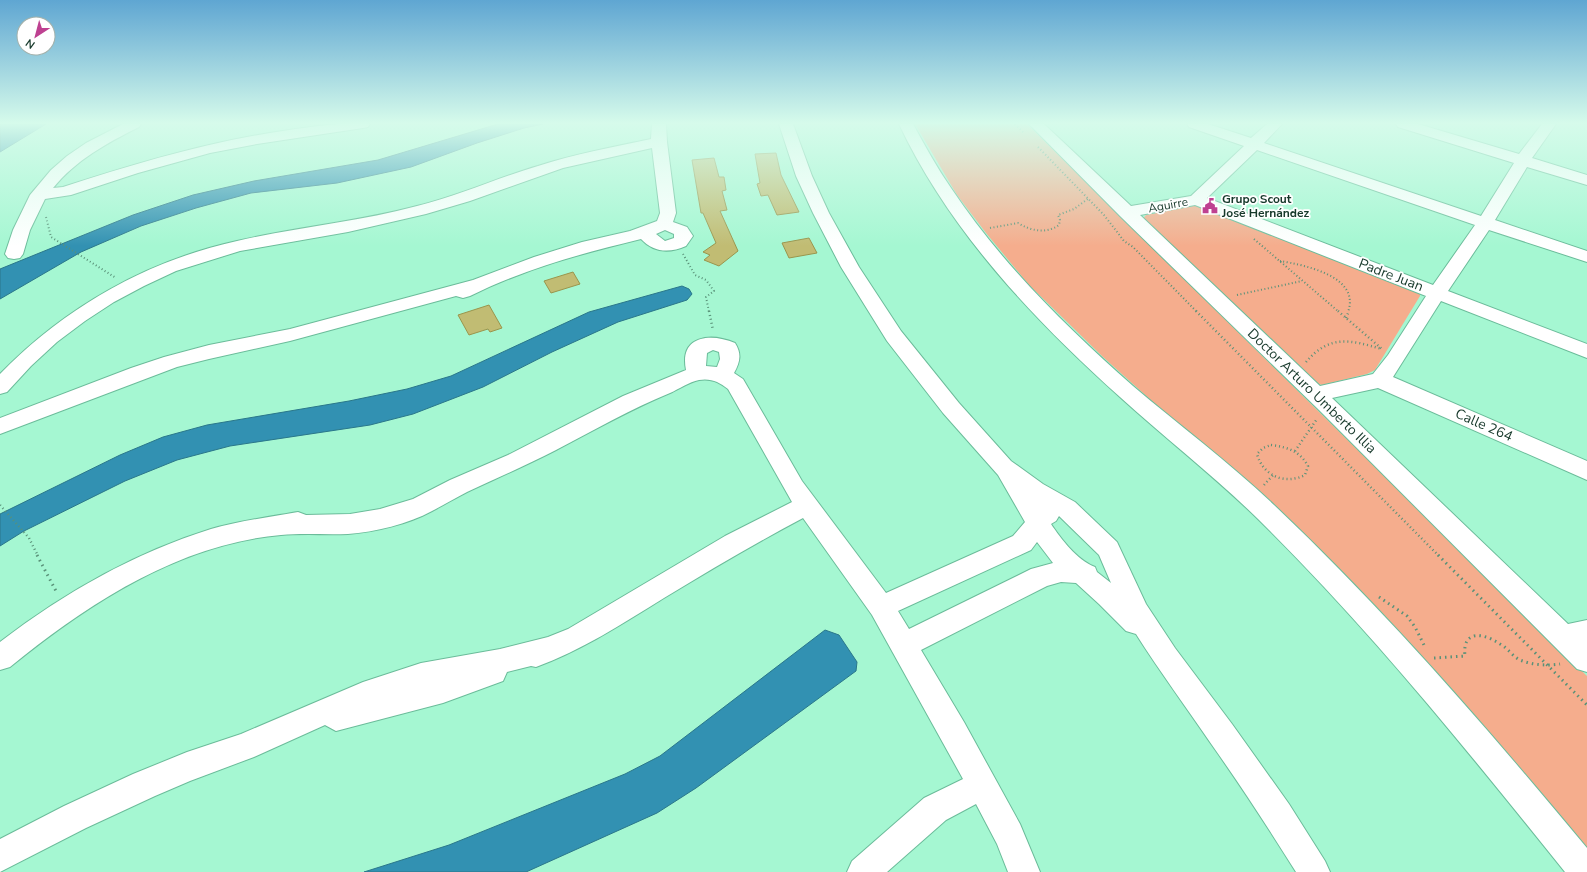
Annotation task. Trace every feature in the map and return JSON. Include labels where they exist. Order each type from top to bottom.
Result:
[{"type":"street","points":[[14,254],[23,224],[38,195],[54,176],[68,165]]},
{"type":"street","points":[[38,195],[65,192],[151,165]]},
{"type":"street","points":[[0,387],[35,350],[61,328],[90,308],[129,286],[187,261],[256,242],[294,236],[335,236],[358,233],[401,222],[438,206],[557,165]]},
{"type":"street","points":[[662,165],[668,213],[664,224]]},
{"type":"street","points":[[799,165],[813,196],[840,249],[894,336],[972,434],[1003,467],[1053,545],[1065,559],[1127,614],[1165,657]]},
{"type":"street","points":[[929,165],[974,231],[1016,281],[1091,359],[1247,494],[1346,592],[1409,660],[1482,744],[1586,872]]},
{"type":"street","name":"Doctor Arturo Umberto Illia","points":[[1067,165],[1096,194],[1126,212],[1321,400],[1575,635],[1587,659]]},
{"type":"street","name":"Aguirre","points":[[1126,212],[1196,200],[1233,165]]},
{"type":"street","points":[[1316,165],[1587,257]]},
{"type":"street","points":[[1321,400],[1380,380],[1389,354],[1437,293],[1486,222],[1520,165]]},
{"type":"street","points":[[1538,165],[1587,180]]},
{"type":"street","name":"Padre Juan","points":[[1196,200],[1587,351]]},
{"type":"street","points":[[0,426],[131,375],[171,362],[290,335],[361,327],[401,320],[447,300],[476,285],[544,259],[645,232],[664,224],[681,231],[684,236],[683,239],[675,245],[668,247],[653,242],[645,232]]},
{"type":"street","points":[[696,373],[694,364],[695,354],[703,345],[715,343],[721,344],[728,348],[730,352],[731,356],[729,366],[723,375]]},
{"type":"street","points":[[0,658],[65,608],[128,572],[163,557],[212,540],[242,532],[283,525],[350,524],[380,519],[421,506],[458,486],[516,461],[630,401],[696,373],[723,375],[736,384],[794,487],[880,607],[904,645],[1009,835],[1024,872]]},
{"type":"street","name":"Calle 264","points":[[1380,380],[1587,471]]},
{"type":"street","points":[[1003,467],[1035,490],[1067,509],[1087,526],[1108,549],[1137,612],[1165,657],[1222,734],[1278,815],[1314,872]]},
{"type":"street","points":[[0,856],[75,817],[144,785],[290,728],[443,690],[473,680],[549,649],[599,624],[734,543],[806,505]]},
{"type":"street","points":[[880,607],[1022,543],[1045,515],[1067,509]]},
{"type":"street","points":[[904,645],[1040,577],[1061,571],[1094,575],[1107,572],[1113,559]]},
{"type":"street","points":[[863,872],[935,809],[982,785]]},
{"type":"path","points":[[1060,165],[1096,194],[1104,215],[1124,241],[1133,247],[1587,705]]},
{"type":"path","points":[[974,231],[1018,223],[1033,230],[1052,230],[1059,225],[1060,220],[1058,216],[1074,209],[1096,194]]},
{"type":"path","points":[[1251,235],[1389,354]]},
{"type":"path","points":[[51,237],[129,286]]},
{"type":"path","points":[[675,245],[681,251],[695,274],[706,280],[714,291],[706,297],[715,343]]},
{"type":"path","points":[[1279,260],[1310,267],[1326,273],[1339,281],[1348,290],[1352,300],[1351,310],[1346,318]]},
{"type":"path","points":[[1216,299],[1303,281]]},
{"type":"path","points":[[1300,379],[1301,369],[1314,352],[1331,342],[1355,343],[1389,354]]},
{"type":"path","points":[[1295,451],[1312,427],[1321,400]]},
{"type":"path","points":[[1279,445],[1295,451],[1308,466],[1305,475],[1295,480],[1280,478],[1273,475],[1260,465],[1257,454],[1265,446],[1279,445]]},
{"type":"path","points":[[0,505],[29,538],[65,608]]},
{"type":"path","points":[[1409,660],[1465,656],[1462,647],[1464,642],[1468,638],[1476,636],[1484,636],[1500,644],[1514,657],[1549,666],[1587,659]]},
{"type":"shaded area","points":[[939,165],[1068,165],[1587,676],[1587,857],[1257,496],[1103,357],[1029,285],[957,195]]},
{"type":"shaded area","points":[[1198,205],[1420,293],[1420,296],[1375,370],[1367,374],[1322,385],[1306,380],[1142,220],[1146,215]]},
{"type":"water","points":[[350,165],[417,165],[337,183],[251,193],[196,208],[141,226],[81,252],[0,299],[0,269],[133,215],[193,195],[254,181]]},
{"type":"water","points":[[682,286],[689,289],[692,294],[687,300],[618,322],[552,352],[483,387],[413,414],[370,425],[230,446],[177,460],[125,481],[24,531],[0,546],[0,514],[120,455],[163,437],[207,425],[349,401],[407,389],[451,376],[589,312]]},
{"type":"water","points":[[825,630],[839,635],[857,662],[856,671],[696,788],[657,813],[526,872],[364,872],[449,845],[625,774],[660,756]]},
{"type":"building","points":[[693,165],[716,165],[719,177],[724,177],[726,190],[722,191],[727,210],[720,211],[738,251],[719,266],[704,260],[710,255],[703,252],[716,243],[703,213],[701,213]]},
{"type":"building","points":[[757,165],[779,165],[781,175],[799,212],[777,215],[768,195],[761,196],[757,184],[760,183]]},
{"type":"building","points":[[809,238],[817,253],[789,258],[782,243]]},
{"type":"building","points":[[573,272],[580,284],[551,293],[544,281]]},
{"type":"building","points":[[489,305],[502,328],[490,332],[488,329],[469,335],[458,315]]},
{"type":"place","name":"Grupo Scout José Hernández","points":[[1210,206]]}]
